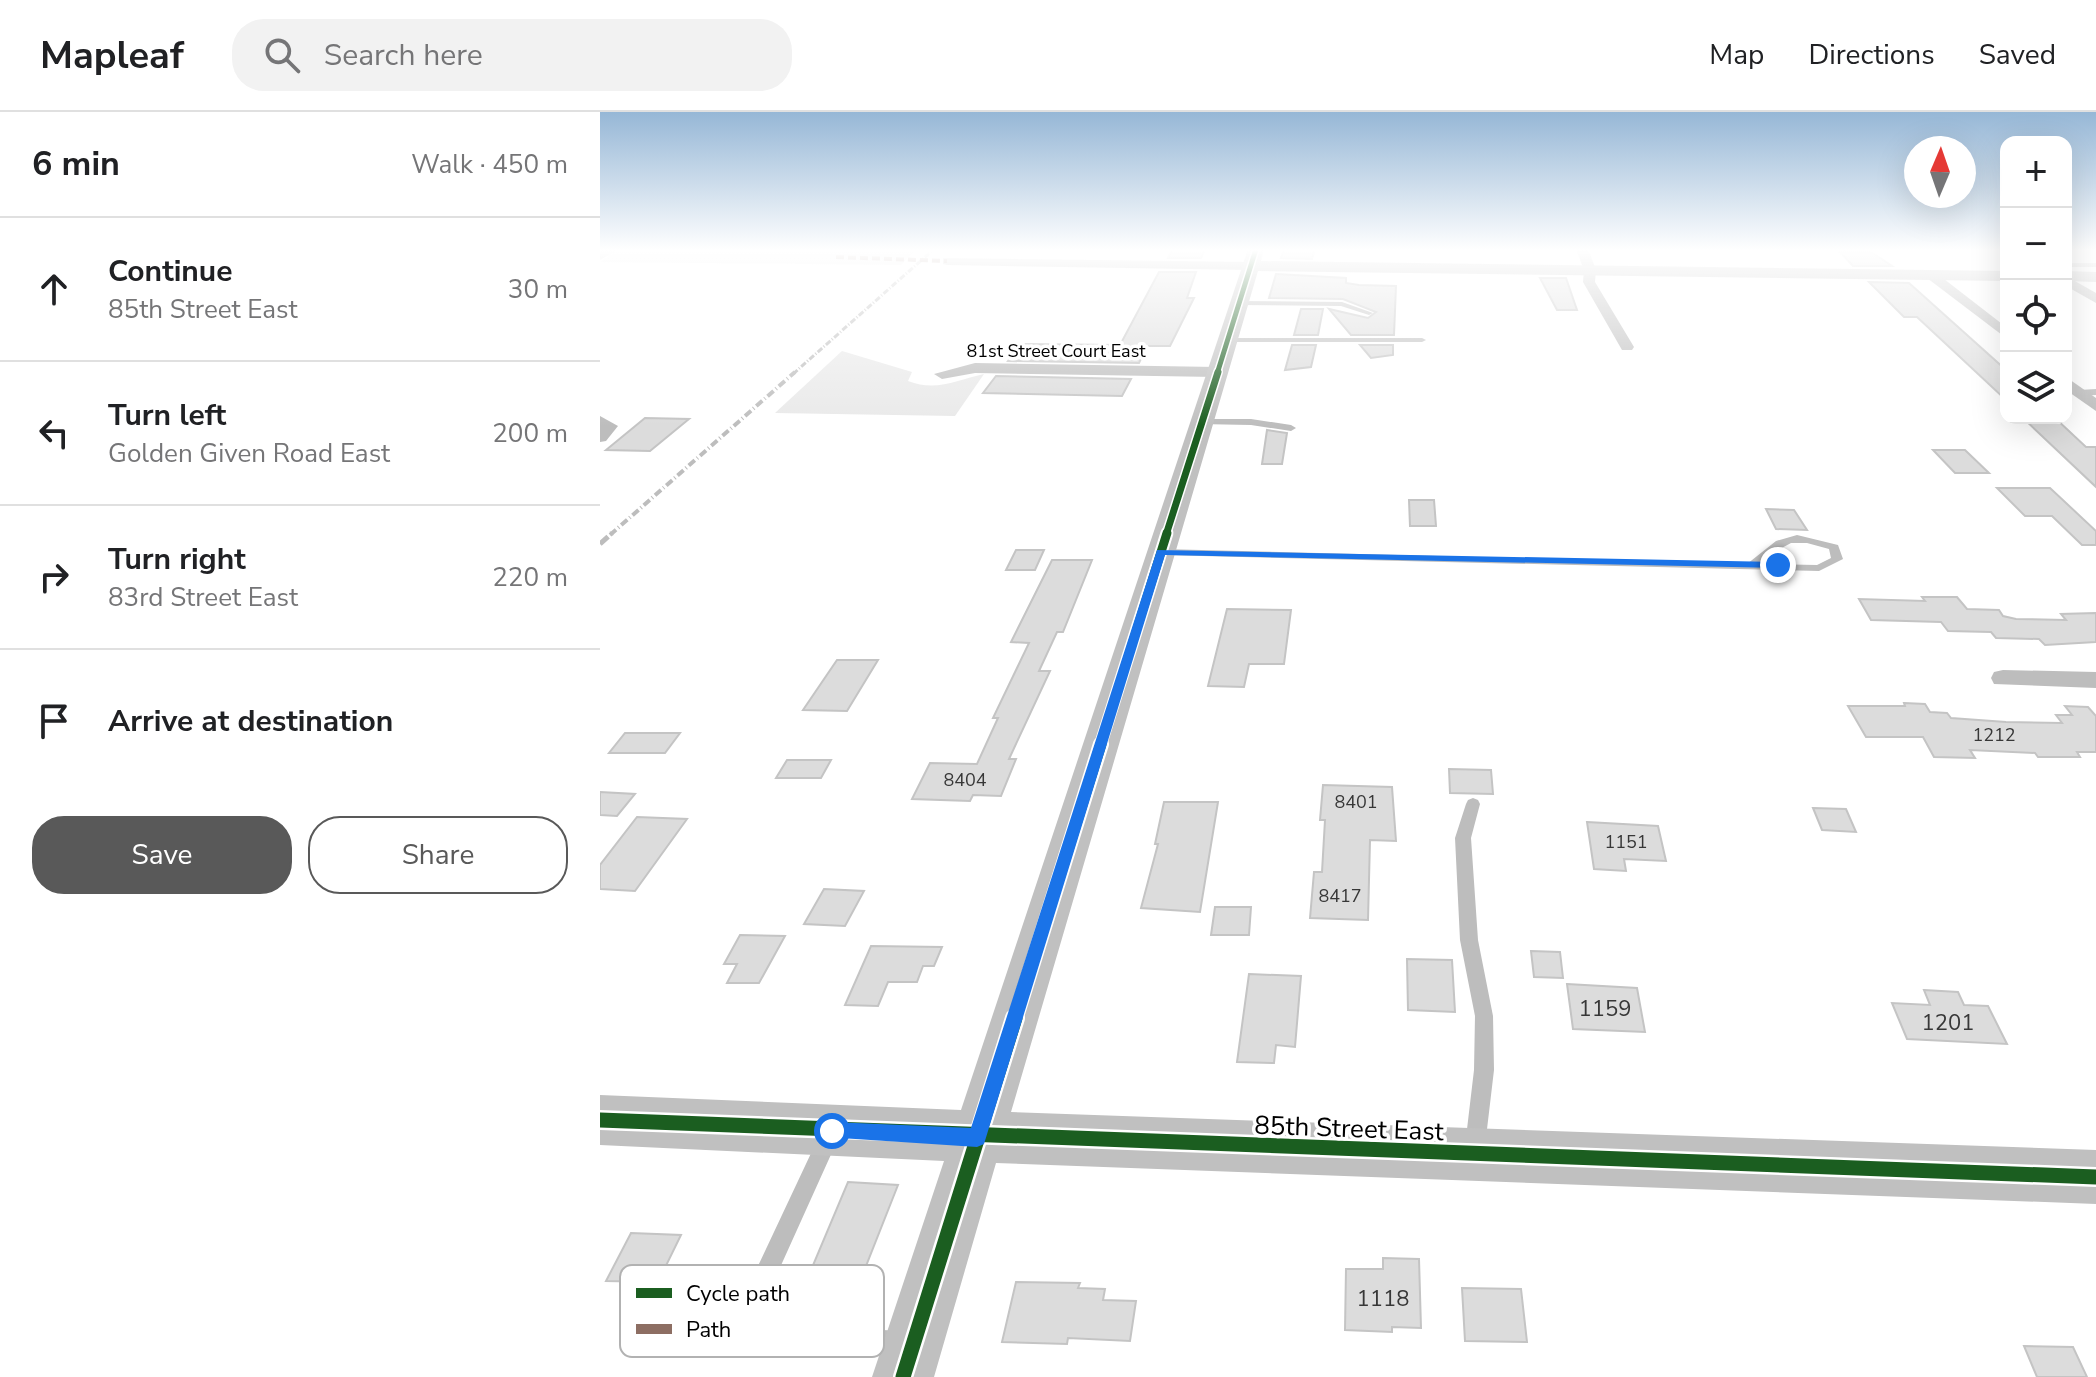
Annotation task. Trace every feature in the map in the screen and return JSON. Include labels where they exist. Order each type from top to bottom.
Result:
[{"type":"street","points":[[908,1360],[1237,308]]},
{"type":"street","points":[[1604,308],[1627,347]]},
{"type":"street","points":[[1973,308],[2000,329]]},
{"type":"street","name":"81st Street Court East","points":[[942,374],[975,368],[1222,356]]},
{"type":"street","points":[[2080,389],[2096,406]]},
{"type":"street","points":[[2003,678],[2096,680]]},
{"type":"street","name":"85th Street East","points":[[600,1120],[977,1137],[2096,1177]]},
{"type":"lane","points":[[1354,308],[1369,313]]},
{"type":"lane","points":[[1222,356],[1422,340]]},
{"type":"lane","points":[[1202,422],[1251,422],[1291,428]]},
{"type":"lane","points":[[1161,552],[1819,568],[1837,559],[1834,547],[1806,538],[1782,540],[1751,566]]},
{"type":"lane","points":[[1473,804],[1463,838],[1469,940],[1484,1016],[1484,1070],[1475,1155]]},
{"type":"lane","points":[[770,1265],[832,1131]]},
{"type":"lane","points":[[884,1356],[908,1360]]},
{"type":"shaded area","points":[[842,351],[912,372],[908,381],[918,384],[946,384],[984,374],[955,416],[775,413]]},
{"type":"building","points":[[1140,308],[1189,308],[1170,346],[1147,346],[1139,363],[1008,361],[1020,344],[1120,345]]},
{"type":"building","points":[[1366,308],[1395,308],[1394,335],[1351,335],[1329,309],[1368,318],[1376,312]]},
{"type":"building","points":[[1895,308],[1937,308],[2000,365],[2000,394],[1917,317],[1904,317]]},
{"type":"building","points":[[1301,309],[1323,309],[1318,335],[1294,335]]},
{"type":"building","points":[[1292,345],[1316,345],[1311,367],[1285,370]]},
{"type":"building","points":[[1360,345],[1393,345],[1393,355],[1371,358]]},
{"type":"building","points":[[996,376],[1131,379],[1122,396],[983,393]]},
{"type":"building","points":[[645,418],[689,419],[650,451],[606,450]]},
{"type":"building","points":[[2029,424],[2061,424],[2086,447],[2096,447],[2096,487]]},
{"type":"building","points":[[1267,430],[1287,433],[1282,464],[1262,464]]},
{"type":"building","points":[[1933,450],[1965,450],[1989,473],[1955,473]]},
{"type":"building","points":[[1997,488],[2050,488],[2096,531],[2096,545],[2082,545],[2052,516],[2025,516]]},
{"type":"building","points":[[1409,500],[1434,500],[1436,526],[1410,526]]},
{"type":"building","points":[[1766,509],[1794,510],[1807,530],[1776,529]]},
{"type":"building","points":[[1016,550],[1044,550],[1035,570],[1006,570]]},
{"type":"building","points":[[1052,560],[1092,560],[1063,632],[1057,632],[1039,671],[1050,671],[1009,759],[1016,759],[1001,796],[973,795],[970,801],[912,799],[930,763],[977,764],[998,718],[993,718],[1029,643],[1011,642]]},
{"type":"building","points":[[1922,597],[1957,597],[1967,609],[1999,610],[2003,616],[2016,619],[2066,620],[2061,614],[2096,613],[2096,642],[2045,645],[2039,639],[1996,638],[1991,632],[1948,631],[1941,622],[1871,620],[1859,599],[1925,601]]},
{"type":"building","points":[[1227,609],[1291,610],[1284,664],[1249,664],[1244,687],[1208,686]]},
{"type":"building","points":[[837,660],[878,660],[847,711],[803,710]]},
{"type":"building","points":[[1904,703],[1925,704],[1930,712],[1947,713],[1951,718],[2006,722],[2062,723],[2056,715],[2072,715],[2065,706],[2088,707],[2096,716],[2096,752],[2077,752],[2080,757],[2038,757],[2035,753],[1970,750],[1975,758],[1934,757],[1923,737],[1866,737],[1848,706],[1905,706]]},
{"type":"building","points":[[625,733],[680,733],[665,753],[609,753]]},
{"type":"building","points":[[787,760],[831,760],[821,778],[776,778]]},
{"type":"building","points":[[1449,769],[1491,770],[1493,794],[1450,793]]},
{"type":"building","points":[[1323,785],[1392,787],[1396,841],[1370,840],[1368,920],[1310,918],[1314,872],[1322,872],[1325,820],[1320,820]]},
{"type":"building","points":[[600,792],[635,794],[617,816],[600,815]]},
{"type":"building","points":[[1164,802],[1218,802],[1200,912],[1141,908],[1158,844],[1155,844]]},
{"type":"building","points":[[1813,808],[1846,809],[1856,832],[1822,830]]},
{"type":"building","points":[[637,817],[687,819],[635,891],[600,889],[600,865]]},
{"type":"building","points":[[1587,822],[1658,826],[1666,861],[1624,859],[1626,871],[1594,869]]},
{"type":"building","points":[[824,889],[864,891],[845,926],[804,924]]},
{"type":"building","points":[[1215,907],[1251,907],[1249,935],[1211,935]]},
{"type":"building","points":[[740,935],[785,936],[759,983],[727,983],[737,964],[724,964]]},
{"type":"building","points":[[871,946],[942,947],[934,966],[923,966],[917,982],[888,982],[878,1006],[845,1005]]},
{"type":"building","points":[[1531,951],[1560,952],[1563,978],[1534,977]]},
{"type":"building","points":[[1407,959],[1452,960],[1455,1012],[1408,1010]]},
{"type":"building","points":[[1249,974],[1301,976],[1295,1047],[1276,1045],[1274,1063],[1237,1062]]},
{"type":"building","points":[[1567,984],[1637,988],[1645,1032],[1573,1029]]},
{"type":"building","points":[[1924,990],[1958,992],[1964,1005],[1988,1006],[2007,1044],[1907,1039],[1892,1003],[1930,1005]]},
{"type":"building","points":[[848,1182],[898,1185],[866,1265],[813,1265]]},
{"type":"building","points":[[631,1233],[681,1235],[666,1265],[620,1265],[620,1281],[606,1281]]},
{"type":"building","points":[[1383,1258],[1419,1259],[1421,1328],[1392,1327],[1392,1332],[1345,1330],[1346,1269],[1383,1269]]},
{"type":"building","points":[[1016,1282],[1080,1283],[1078,1288],[1105,1289],[1103,1300],[1136,1301],[1130,1341],[1068,1338],[1067,1344],[1002,1342]]},
{"type":"building","points":[[1462,1288],[1521,1289],[1527,1342],[1465,1341]]},
{"type":"building","points":[[2024,1346],[2073,1347],[2087,1377],[2037,1377]]},
{"type":"railway","points":[[793,374],[867,308]]},
{"type":"railway","points":[[610,535],[795,372]]},
{"type":"railway","points":[[600,544],[612,533]]},
{"type":"cycle path","points":[[903,1377],[1238,308]]},
{"type":"cycle path","points":[[600,1120],[977,1137],[2096,1177]]},
{"type":"route","points":[[832,1131],[977,1137],[1161,552],[1737,567],[1778,565]]}]
